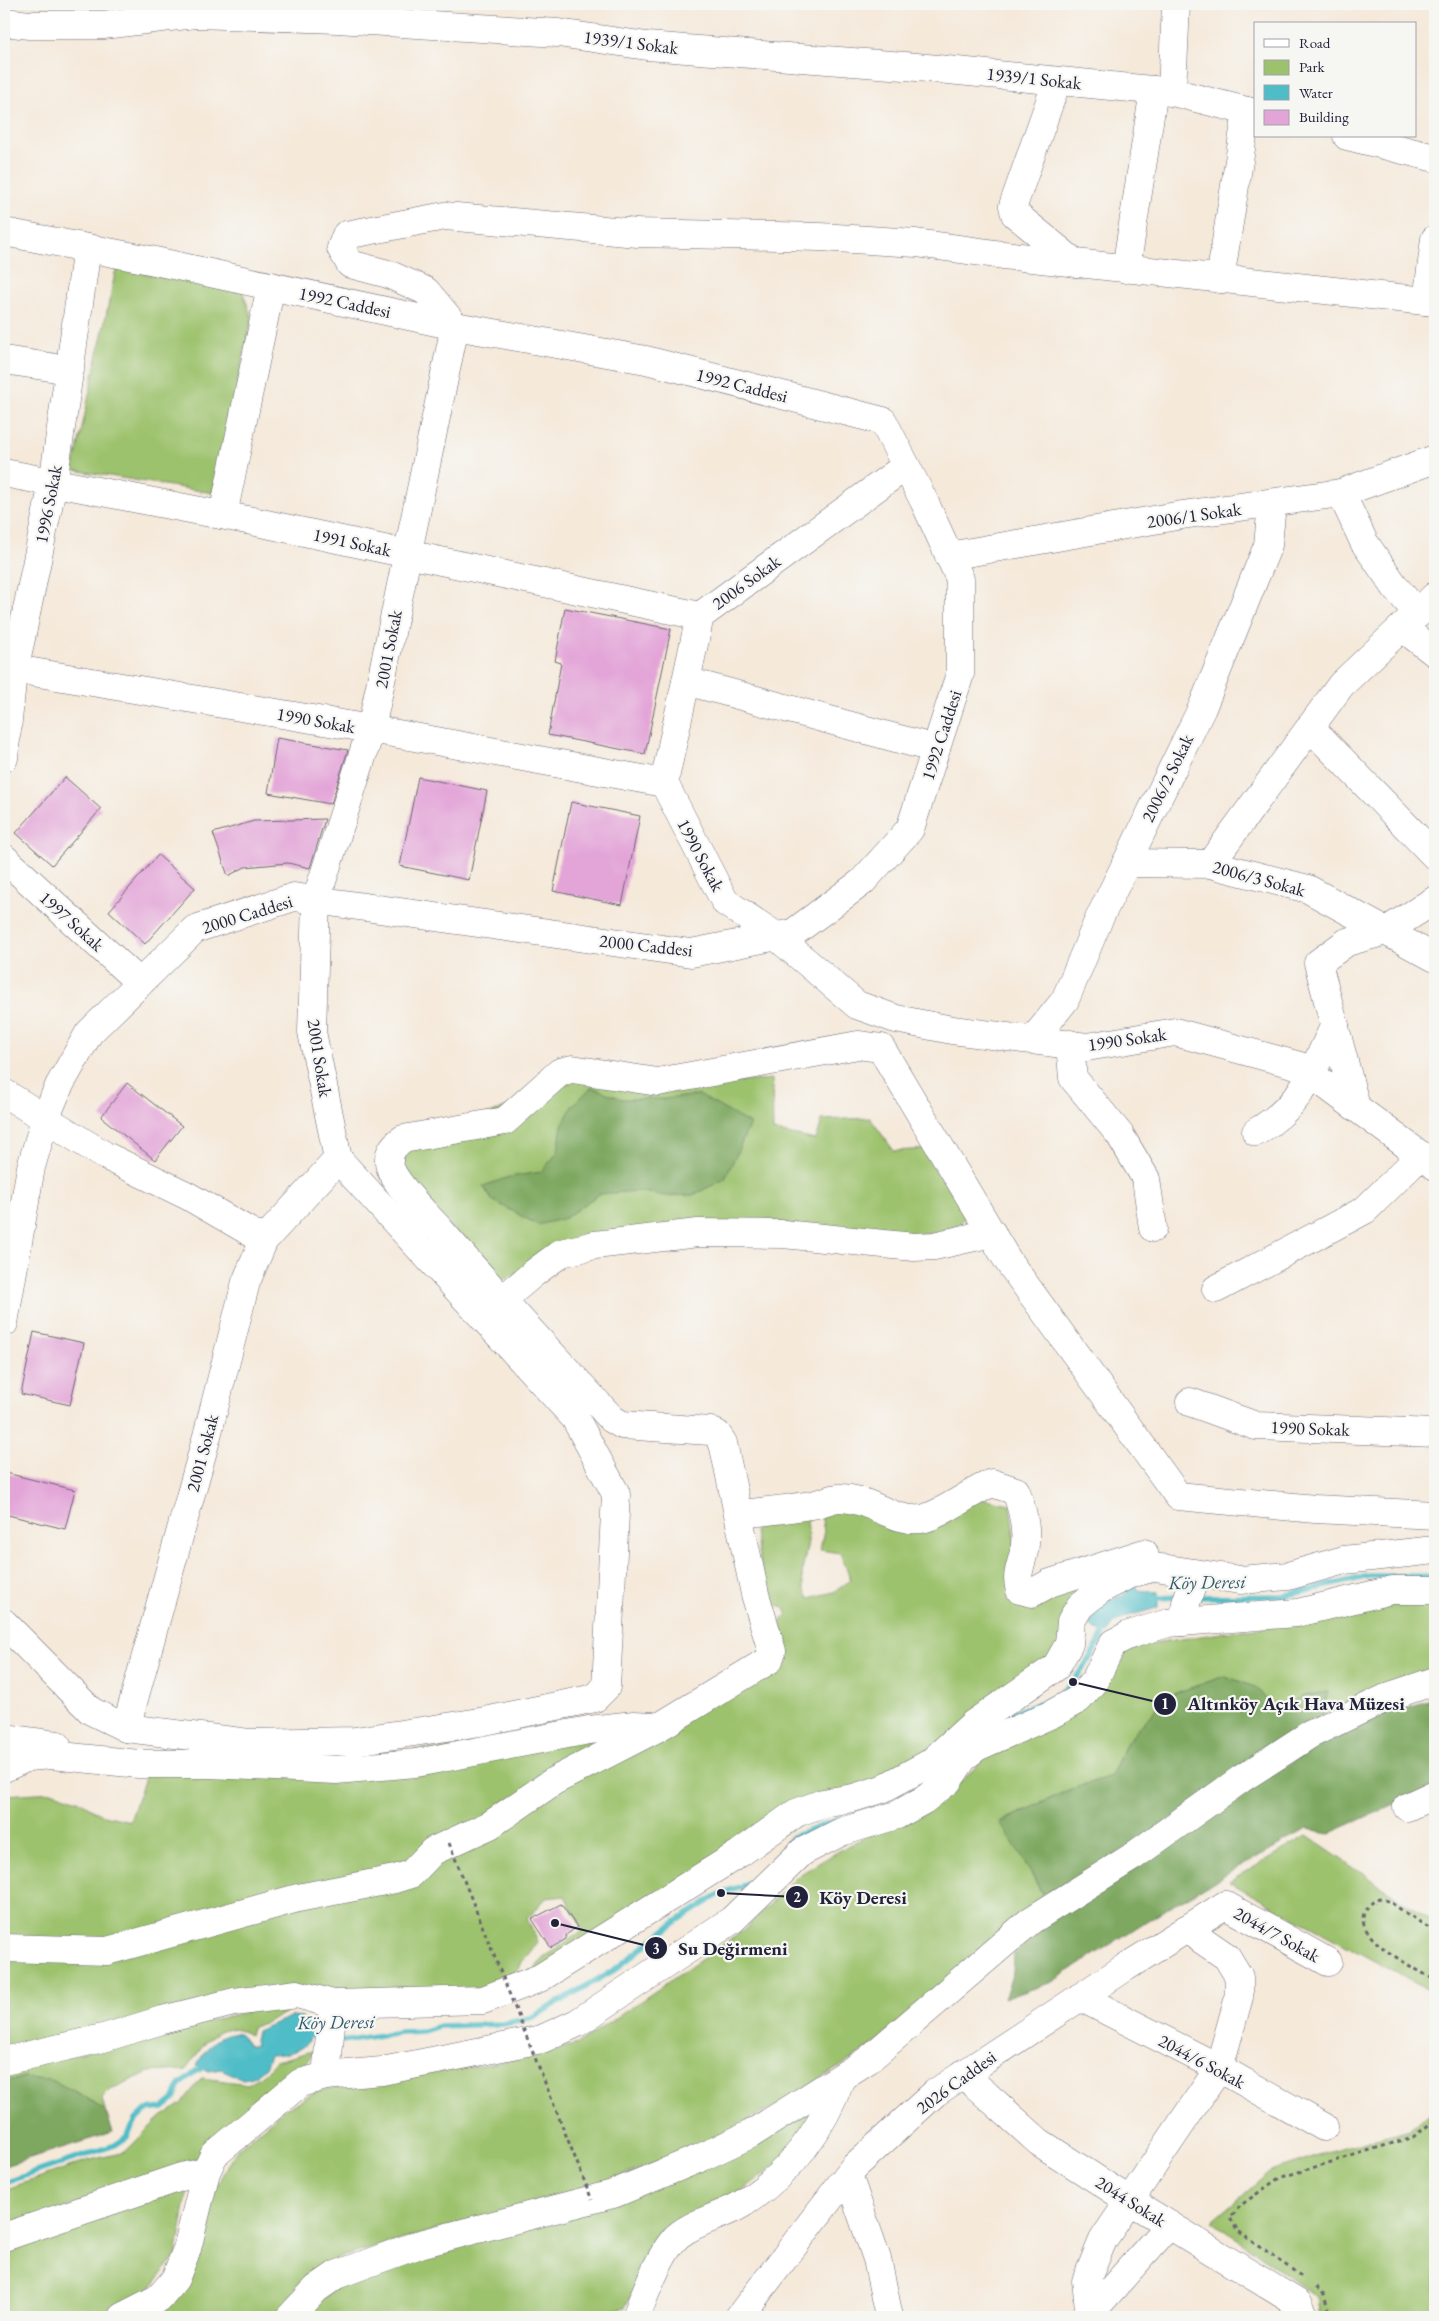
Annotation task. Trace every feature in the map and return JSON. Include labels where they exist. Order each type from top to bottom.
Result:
[{"type":"street","points":[[1126,268],[1163,91],[1176,4]]},
{"type":"street","name":"1939/1 Sokak","points":[[4,22],[29,25],[103,26],[195,14],[340,11],[558,33],[648,46],[917,67],[1163,91],[1251,112]]},
{"type":"street","points":[[1057,81],[1013,206],[1015,214],[1075,263]]},
{"type":"street","points":[[1220,279],[1251,112]]},
{"type":"street","points":[[1355,138],[1435,158]]},
{"type":"street","points":[[455,326],[426,291],[388,274],[350,264],[341,248],[346,235],[445,216],[638,233],[820,237],[916,243],[1075,263],[1431,301],[1435,239]]},
{"type":"street","name":"1992 Caddesi","points":[[4,232],[272,286],[455,326],[646,360],[883,421],[960,579],[960,674],[910,829],[862,882],[793,933],[776,936]]},
{"type":"street","name":"1996 Sokak","points":[[4,758],[9,669],[53,483],[87,248]]},
{"type":"street","points":[[223,515],[272,286]]},
{"type":"street","name":"2001 Sokak","points":[[126,1728],[207,1436],[246,1282],[264,1240],[338,1159],[312,1032],[316,900],[371,729],[455,326]]},
{"type":"street","points":[[4,360],[70,370]]},
{"type":"street","name":"2006/1 Sokak","points":[[950,556],[1182,515],[1341,493],[1435,459]]},
{"type":"street","name":"2006 Sokak","points":[[664,783],[700,616],[906,466]]},
{"type":"street","name":"1991 Sokak","points":[[4,473],[223,515],[700,616]]},
{"type":"street","points":[[1341,493],[1364,542],[1396,588],[1419,613],[1435,653]]},
{"type":"street","name":"2006/2 Sokak","points":[[1033,1040],[1065,1000],[1099,918],[1202,708],[1268,545],[1272,504]]},
{"type":"street","points":[[1210,864],[1341,685],[1419,613]]},
{"type":"street","name":"1990 Sokak","points":[[9,669],[371,729],[664,783],[725,902],[776,936],[857,1005],[896,1019],[952,1030],[1087,1047],[1175,1032],[1300,1066],[1428,1160]]},
{"type":"street","points":[[686,681],[936,749]]},
{"type":"street","points":[[1310,727],[1435,856]]},
{"type":"street","name":"1997 Sokak","points":[[4,858],[140,983]]},
{"type":"street","name":"2006/3 Sokak","points":[[1126,863],[1210,864],[1308,890],[1435,958]]},
{"type":"street","name":"2000 Caddesi","points":[[4,1323],[31,1167],[45,1119],[59,1086],[89,1033],[195,929],[294,897],[691,953],[776,936]]},
{"type":"street","points":[[1356,1107],[1318,963],[1347,942],[1386,932],[1435,900]]},
{"type":"street","points":[[1256,1132],[1276,1121],[1298,1098],[1335,1025]]},
{"type":"street","points":[[1070,1044],[1073,1078],[1120,1135],[1146,1179],[1153,1228]]},
{"type":"street","points":[[4,1948],[107,1952],[298,1898],[395,1880],[411,1874],[433,1851],[490,1824],[554,1780],[659,1727],[769,1660],[772,1651],[756,1594],[723,1443],[717,1434],[710,1431],[622,1425],[612,1419],[502,1300],[402,1186],[391,1170],[388,1157],[394,1145],[403,1139],[505,1121],[560,1072],[572,1069],[658,1082],[858,1045],[881,1048],[1008,1261],[1178,1496],[1315,1509],[1435,1516]]},
{"type":"street","points":[[4,1093],[104,1155],[188,1196],[264,1240]]},
{"type":"street","points":[[4,1623],[91,1711],[126,1728],[249,1743],[355,1740],[480,1722],[595,1698],[606,1687],[609,1673],[616,1494],[575,1418],[338,1159]]},
{"type":"street","points":[[1216,1289],[1365,1210],[1428,1160]]},
{"type":"street","points":[[502,1300],[534,1273],[562,1254],[594,1246],[698,1233],[783,1234],[914,1247],[934,1246],[992,1233]]},
{"type":"street","name":"1990 Sokak","points":[[1190,1402],[1256,1426],[1435,1433]]},
{"type":"street","points":[[739,1514],[783,1510],[840,1498],[858,1501],[905,1518],[922,1519],[937,1514],[975,1490],[992,1483],[1016,1491],[1023,1511],[1025,1545],[1016,1580],[1020,1590],[1032,1593],[1050,1583],[1139,1553],[1151,1554],[1160,1568]]},
{"type":"street","points":[[4,2061],[107,2037],[162,2020],[234,2002],[297,1994],[333,2004],[484,2000],[540,1978],[740,1853],[796,1813],[823,1803],[853,1798],[882,1789],[930,1763],[973,1724],[1056,1667],[1069,1644],[1071,1622],[1080,1606],[1100,1590],[1130,1574],[1155,1567],[1240,1580],[1288,1576],[1344,1560],[1435,1550]]},
{"type":"street","points":[[1183,1622],[1186,1603],[1196,1574]]},
{"type":"street","points":[[122,2317],[158,2298],[175,2279],[186,2249],[206,2172],[214,2155],[300,2083],[326,2076],[382,2071],[542,2039],[577,2023],[732,1920],[802,1852],[841,1832],[897,1814],[924,1800],[948,1781],[964,1757],[977,1747],[1052,1714],[1079,1699],[1095,1680],[1113,1643],[1129,1635],[1168,1623],[1297,1613],[1392,1590],[1435,1590]]},
{"type":"street","points":[[290,2317],[316,2289],[336,2274],[420,2244],[613,2194],[700,2158],[751,2134],[868,2060],[1030,1921],[1132,1857],[1241,1779],[1309,1735],[1390,1696],[1435,1681]]},
{"type":"street","points":[[4,1768],[28,1757],[70,1756],[138,1764],[209,1764],[336,1770],[416,1763],[589,1730],[634,1725],[659,1727]]},
{"type":"street","points":[[4,1738],[59,1745],[70,1756]]},
{"type":"street","points":[[1407,1807],[1435,1794]]},
{"type":"street","points":[[764,1835],[783,1845],[796,1858]]},
{"type":"street","name":"2026 Caddesi","points":[[739,2317],[854,2167],[935,2092],[1080,1997],[1225,1906]]},
{"type":"street","name":"2044/7 Sokak","points":[[1225,1906],[1328,1962]]},
{"type":"street","points":[[1089,2316],[1086,2281],[1103,2240],[1219,2068],[1239,1997],[1239,1977],[1227,1957],[1186,1930]]},
{"type":"street","name":"2044/6 Sokak","points":[[1080,1997],[1219,2068],[1324,2127]]},
{"type":"street","points":[[326,2076],[333,2004]]},
{"type":"street","name":"2044 Sokak","points":[[963,2074],[1039,2142],[1130,2201],[1299,2304],[1305,2317]]},
{"type":"street","points":[[636,2317],[658,2263],[679,2234],[741,2204],[788,2169],[831,2106],[841,2078]]},
{"type":"street","points":[[4,2236],[181,2177],[206,2172]]},
{"type":"street","points":[[848,2175],[877,2259],[889,2317]]},
{"type":"street","points":[[1089,2316],[1169,2225]]},
{"type":"path","points":[[449,1843],[592,2200]]},
{"type":"path","points":[[1435,1932],[1388,1900],[1379,1898],[1365,1911],[1364,1922],[1376,1944],[1435,1980]]},
{"type":"path","points":[[1308,2281],[1238,2231],[1230,2218],[1241,2205],[1279,2178],[1413,2137],[1435,2120]]},
{"type":"path","points":[[1316,2287],[1324,2294],[1329,2317]]},
{"type":"green space","points":[[116,269],[242,290],[252,318],[213,493],[73,470]]},
{"type":"green space","points":[[772,1079],[773,1131],[816,1140],[822,1120],[870,1118],[894,1151],[931,1149],[966,1216],[957,1227],[908,1238],[753,1220],[519,1273],[500,1281],[482,1267],[401,1165],[403,1155],[418,1142],[577,1080],[688,1087]]},
{"type":"green space","points":[[592,1087],[622,1099],[665,1099],[699,1095],[750,1124],[725,1179],[693,1195],[666,1196],[638,1191],[599,1194],[565,1218],[538,1225],[492,1200],[483,1186],[509,1177],[541,1172],[558,1152],[562,1125],[573,1105]]},
{"type":"green space","points":[[980,1498],[1010,1504],[1015,1542],[1009,1589],[1115,1573],[1058,1651],[918,1764],[869,1785],[529,1977],[542,1959],[583,1930],[565,1896],[546,1898],[527,1919],[538,1942],[522,1962],[514,1981],[500,1988],[410,1996],[405,1987],[328,1994],[4,2054],[4,1954],[49,1959],[436,1860],[783,1653],[781,1619],[788,1615],[784,1607],[767,1603],[753,1520],[807,1517],[808,1541],[802,1577],[805,1591],[809,1598],[834,1592],[851,1580],[840,1553],[820,1550],[824,1531],[820,1510],[845,1505],[898,1523]]},
{"type":"green space","points":[[1411,1601],[1435,1602],[1435,1671],[1320,1722],[1327,1692],[1303,1696],[1275,1711],[1257,1688],[1225,1676],[1167,1696],[1127,1742],[1111,1776],[1071,1789],[1000,1822],[1021,1855],[1042,1894],[1040,1902],[868,2049],[775,2107],[681,2153],[606,2182],[341,2257],[315,2277],[276,2317],[149,2317],[199,2253],[217,2185],[236,2150],[286,2108],[316,2092],[360,2081],[406,2077],[496,2063],[578,2044],[743,1931],[799,1875],[849,1845],[944,1798],[992,1751],[1133,1646],[1303,1621]]},
{"type":"green space","points":[[1225,1676],[1257,1688],[1275,1711],[1303,1696],[1328,1692],[1320,1722],[1081,1877],[1043,1894],[1000,1823],[1071,1789],[1111,1776],[1127,1742],[1167,1696]]},
{"type":"green space","points":[[1435,1699],[1435,1786],[1330,1833],[1307,1829],[1159,1913],[1052,1982],[1004,1999],[1013,1972],[1014,1954],[1044,1925],[1201,1818],[1321,1744],[1391,1712]]},
{"type":"green space","points":[[639,1731],[412,1865],[109,1945],[4,1942],[4,1795],[54,1792],[78,1800],[100,1814],[130,1821],[147,1772]]},
{"type":"green space","points":[[1307,1836],[1435,1923],[1435,1994],[1229,1882]]},
{"type":"green space","points":[[298,2006],[267,2022],[252,2027],[250,2035],[238,2030],[228,2029],[220,2032],[205,2044],[186,2070],[149,2072],[111,2089],[102,2098],[105,2110],[82,2095],[51,2080],[4,2081],[4,2072],[262,2008]]},
{"type":"green space","points":[[316,2050],[272,2098],[218,2142],[183,2167],[4,2230],[4,2190],[86,2161],[125,2152],[157,2120],[181,2104],[202,2078],[248,2084],[262,2075],[276,2061]]},
{"type":"green space","points":[[24,2078],[51,2080],[82,2095],[105,2110],[113,2132],[4,2166],[4,2081]]},
{"type":"green space","points":[[823,2099],[792,2152],[646,2266],[625,2307],[598,2314],[597,2317],[300,2317],[337,2287],[450,2245]]},
{"type":"green space","points":[[1435,2109],[1435,2317],[1319,2317],[1316,2297],[1213,2221],[1271,2171],[1325,2153],[1410,2130]]},
{"type":"green space","points":[[189,2183],[176,2257],[143,2297],[100,2317],[4,2317],[4,2246]]},
{"type":"water","points":[[1136,1581],[1138,1590],[1158,1592],[1158,1607],[1123,1618],[1112,1626],[1108,1633],[1096,1630],[1089,1624],[1092,1615],[1100,1610],[1103,1602],[1122,1596]]},
{"type":"water","points":[[292,2016],[302,2017],[309,2025],[309,2041],[301,2048],[291,2052],[270,2055],[265,2067],[253,2077],[243,2079],[221,2069],[209,2071],[197,2065],[209,2047],[219,2038],[225,2035],[240,2034],[249,2046],[256,2046],[257,2031]]},
{"type":"building","points":[[565,608],[671,629],[645,754],[548,735],[561,663],[555,661]]},
{"type":"building","points":[[277,738],[348,750],[331,804],[268,793]]},
{"type":"building","points":[[65,777],[101,809],[52,865],[16,833]]},
{"type":"building","points":[[418,777],[487,791],[469,880],[400,866]]},
{"type":"building","points":[[571,802],[640,816],[622,905],[553,891]]},
{"type":"building","points":[[325,819],[310,868],[288,863],[245,867],[228,876],[213,833],[254,821]]},
{"type":"building","points":[[158,855],[195,888],[145,944],[109,911]]},
{"type":"building","points":[[127,1083],[182,1126],[155,1160],[101,1117]]},
{"type":"building","points":[[34,1332],[84,1343],[70,1405],[21,1394]]},
{"type":"building","points":[[6,1473],[75,1490],[65,1529],[4,1514],[4,1481]]},
{"type":"building","points":[[561,1904],[577,1927],[566,1935],[566,1939],[551,1948],[532,1919]]},
{"type":"waterway","name":"Köy Deresi","points":[[1197,1597],[1283,1596],[1369,1576],[1435,1576]]},
{"type":"waterway","name":"Köy Deresi","points":[[1152,1601],[1158,1598],[1180,1597]]},
{"type":"waterway","name":"Köy Deresi","points":[[1010,1713],[1044,1702],[1063,1691],[1076,1678],[1088,1661],[1106,1627]]},
{"type":"waterway","name":"Köy Deresi","points":[[891,1803],[924,1784]]},
{"type":"waterway","name":"Köy Deresi","points":[[772,1863],[792,1837],[842,1818]]},
{"type":"waterway","name":"Köy Deresi","points":[[338,2040],[343,2041],[400,2032],[423,2031],[439,2026],[505,2024],[533,2017],[614,1970],[677,1921],[721,1893],[754,1882]]},
{"type":"waterway","name":"Köy Deresi","points":[[303,2035],[324,2037]]},
{"type":"waterway","name":"Köy Deresi","points":[[4,2183],[115,2145],[127,2137],[136,2120],[146,2110],[163,2108],[173,2100],[180,2085],[198,2070],[207,2066]]},
{"type":"place","name":"Altınköy Açık Hava Müzesi","points":[[1073,1682]]},
{"type":"place","name":"Köy Deresi","points":[[721,1893]]},
{"type":"place","name":"Su Değirmeni","points":[[555,1923]]}]
